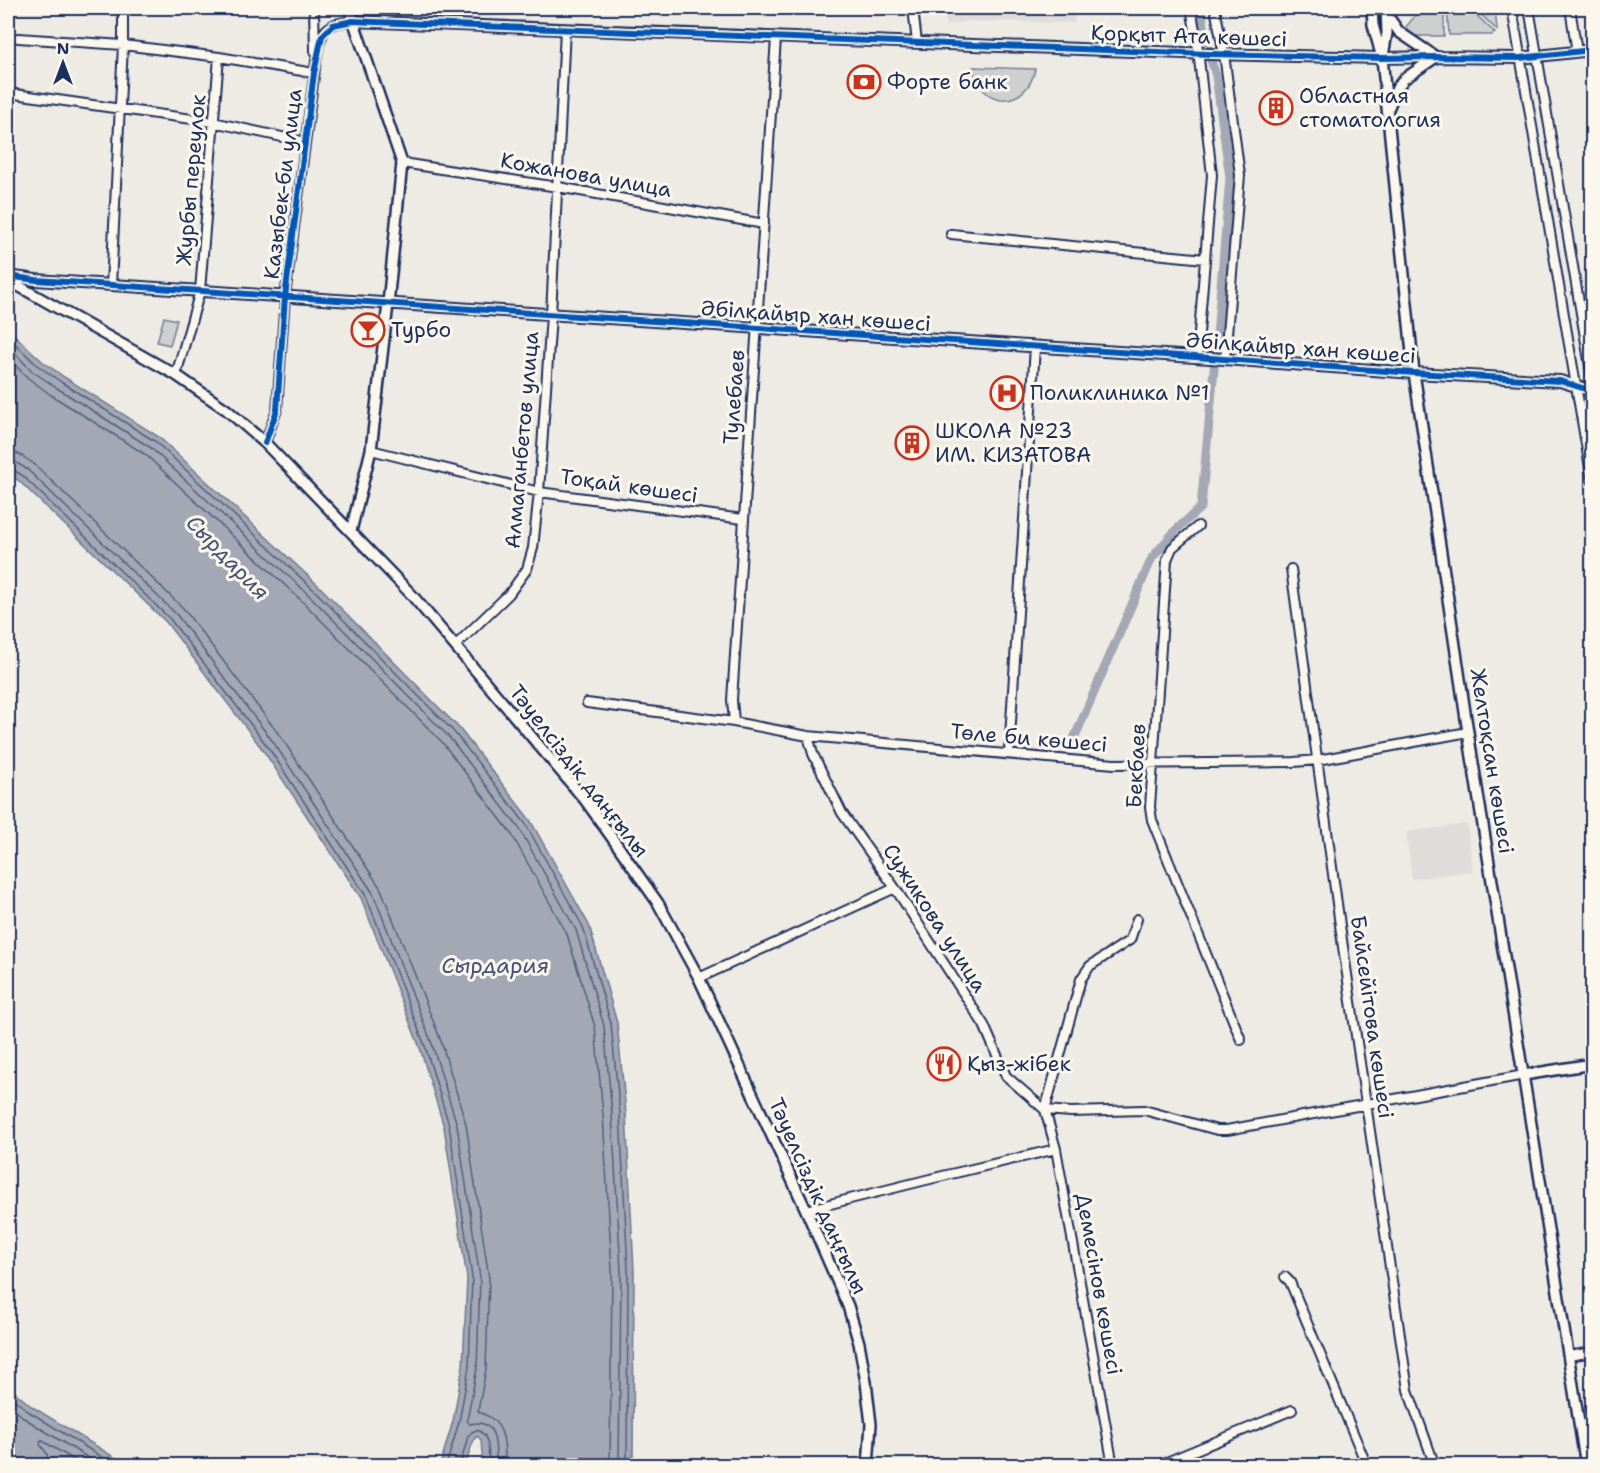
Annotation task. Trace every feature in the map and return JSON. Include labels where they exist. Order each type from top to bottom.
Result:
[{"type":"street","points":[[111,285],[123,8]]},
{"type":"street","points":[[314,8],[316,62]]},
{"type":"street","points":[[349,8],[402,162],[371,450],[351,531]]},
{"type":"street","points":[[913,8],[917,43]]},
{"type":"street","points":[[1191,8],[1212,176],[1197,357]]},
{"type":"street","points":[[1215,8],[1224,54],[1240,175],[1225,359]]},
{"type":"street","name":"Желтоқсан көшесі","points":[[1372,8],[1373,25],[1382,58],[1414,373],[1468,732],[1586,1466]]},
{"type":"street","points":[[1512,8],[1593,480]]},
{"type":"street","points":[[1529,8],[1593,378]]},
{"type":"street","points":[[1570,8],[1578,52]]},
{"type":"street","points":[[1386,11],[1399,32],[1436,57],[1404,79],[1397,88],[1387,110]]},
{"type":"street","name":"Желтоқсан көшесі","points":[[1382,58],[1387,33],[1386,11]]},
{"type":"street","name":"Казыбек-би улица","points":[[265,443],[277,410],[285,297],[316,62],[322,36],[327,30],[333,25],[353,21]]},
{"type":"street","name":"Қорқыт Ата көшесі","points":[[353,21],[1382,58],[1520,58],[1593,50]]},
{"type":"street","name":"Алмаганбетов улица","points":[[455,646],[508,594],[527,569],[533,548],[540,492],[551,315],[565,29]]},
{"type":"street","points":[[18,38],[123,45],[219,57],[314,73]]},
{"type":"street","name":"Тулебаев","points":[[735,722],[732,700],[776,38]]},
{"type":"street","name":"Журбы переулок","points":[[176,375],[200,291],[219,57]]},
{"type":"street","points":[[8,93],[213,122],[304,142]]},
{"type":"street","name":"Кожанова улица","points":[[402,162],[764,224]]},
{"type":"street","points":[[951,234],[1205,259]]},
{"type":"street","points":[[8,276],[36,280]]},
{"type":"street","name":"Тәуелсіздік даңғылы","points":[[8,276],[11,283],[176,375],[227,410],[265,443],[411,594],[585,800],[658,903],[699,978],[848,1306],[859,1343],[866,1383],[871,1424],[868,1466]]},
{"type":"street","points":[[11,283],[36,280]]},
{"type":"street","name":"Әбілқайыр хан көшесі","points":[[36,280],[1560,381],[1593,391]]},
{"type":"street","points":[[1008,753],[1035,347]]},
{"type":"street","name":"Тоқай көшесі","points":[[371,450],[540,492],[743,519]]},
{"type":"street","name":"Бекбаев","points":[[1198,526],[1172,548],[1167,560],[1150,807],[1152,820],[1241,1041]]},
{"type":"street","name":"Байсейітова көшесі","points":[[1291,569],[1343,947],[1408,1390],[1435,1466]]},
{"type":"street","name":"Төле би көшесі","points":[[587,703],[735,722],[808,736],[1114,764],[1318,760],[1468,732]]},
{"type":"street","name":"Сужикова улица","points":[[808,736],[813,754],[842,813],[895,888],[984,1025],[1006,1076],[1045,1110]]},
{"type":"street","points":[[699,978],[895,888]]},
{"type":"street","points":[[1137,919],[1130,940],[1090,966],[1081,979],[1045,1110],[1071,1112],[1144,1110],[1217,1130],[1593,1064]]},
{"type":"street","name":"Демесінов көшесі","points":[[1045,1110],[1056,1149],[1113,1466]]},
{"type":"street","points":[[806,1210],[1056,1149]]},
{"type":"street","points":[[1285,1277],[1290,1282],[1366,1466]]},
{"type":"street","points":[[1569,1356],[1593,1352]]},
{"type":"street","points":[[1157,1466],[1292,1410]]},
{"type":"shaded area","points":[[943,8],[1075,8],[1075,23],[964,21],[946,25]]},
{"type":"shaded area","points":[[1422,8],[1444,8],[1444,36],[1414,36],[1404,29]]},
{"type":"shaded area","points":[[1447,8],[1469,8],[1495,33],[1492,35],[1449,35]]},
{"type":"shaded area","points":[[1474,8],[1495,8],[1497,30]]},
{"type":"shaded area","points":[[973,67],[1035,69],[1023,92],[1003,99],[993,97],[984,91],[977,81]]},
{"type":"shaded area","points":[[164,317],[177,320],[170,345],[157,342]]},
{"type":"shaded area","points":[[1467,824],[1473,871],[1412,879],[1406,832]]},
{"type":"water","name":"Сырдария","points":[[8,329],[42,361],[64,377],[159,437],[321,588],[459,728],[530,820],[589,925],[617,1023],[626,1113],[634,1271],[633,1465],[483,1465],[481,1440],[477,1436],[465,1465],[440,1465],[453,1421],[463,1366],[467,1278],[444,1127],[420,1048],[361,898],[263,750],[166,622],[8,473]]},
{"type":"water","points":[[8,1386],[31,1406],[127,1465],[30,1465],[8,1449]]},
{"type":"waterway","points":[[1073,741],[1152,558],[1176,530],[1201,507],[1230,178],[1216,76],[1209,54],[1201,8]]},
{"type":"cycle path","points":[[265,443],[277,410],[285,297],[314,73],[322,36],[333,25],[353,21],[1209,54],[1382,58],[1520,58],[1592,50]]},
{"type":"cycle path","points":[[8,276],[36,280],[1560,381],[1592,391]]},
{"type":"place","name":"Форте банк","points":[[864,82]]},
{"type":"place","name":"Областная стоматология","points":[[1276,108]]},
{"type":"place","name":"Турбо","points":[[368,330]]},
{"type":"place","name":"Поликлиника №1","points":[[1007,393]]},
{"type":"place","name":"ШКОЛА №23 ИМ. КИЗАТОВА","points":[[912,443]]},
{"type":"place","name":"Қыз-жібек","points":[[944,1064]]}]
